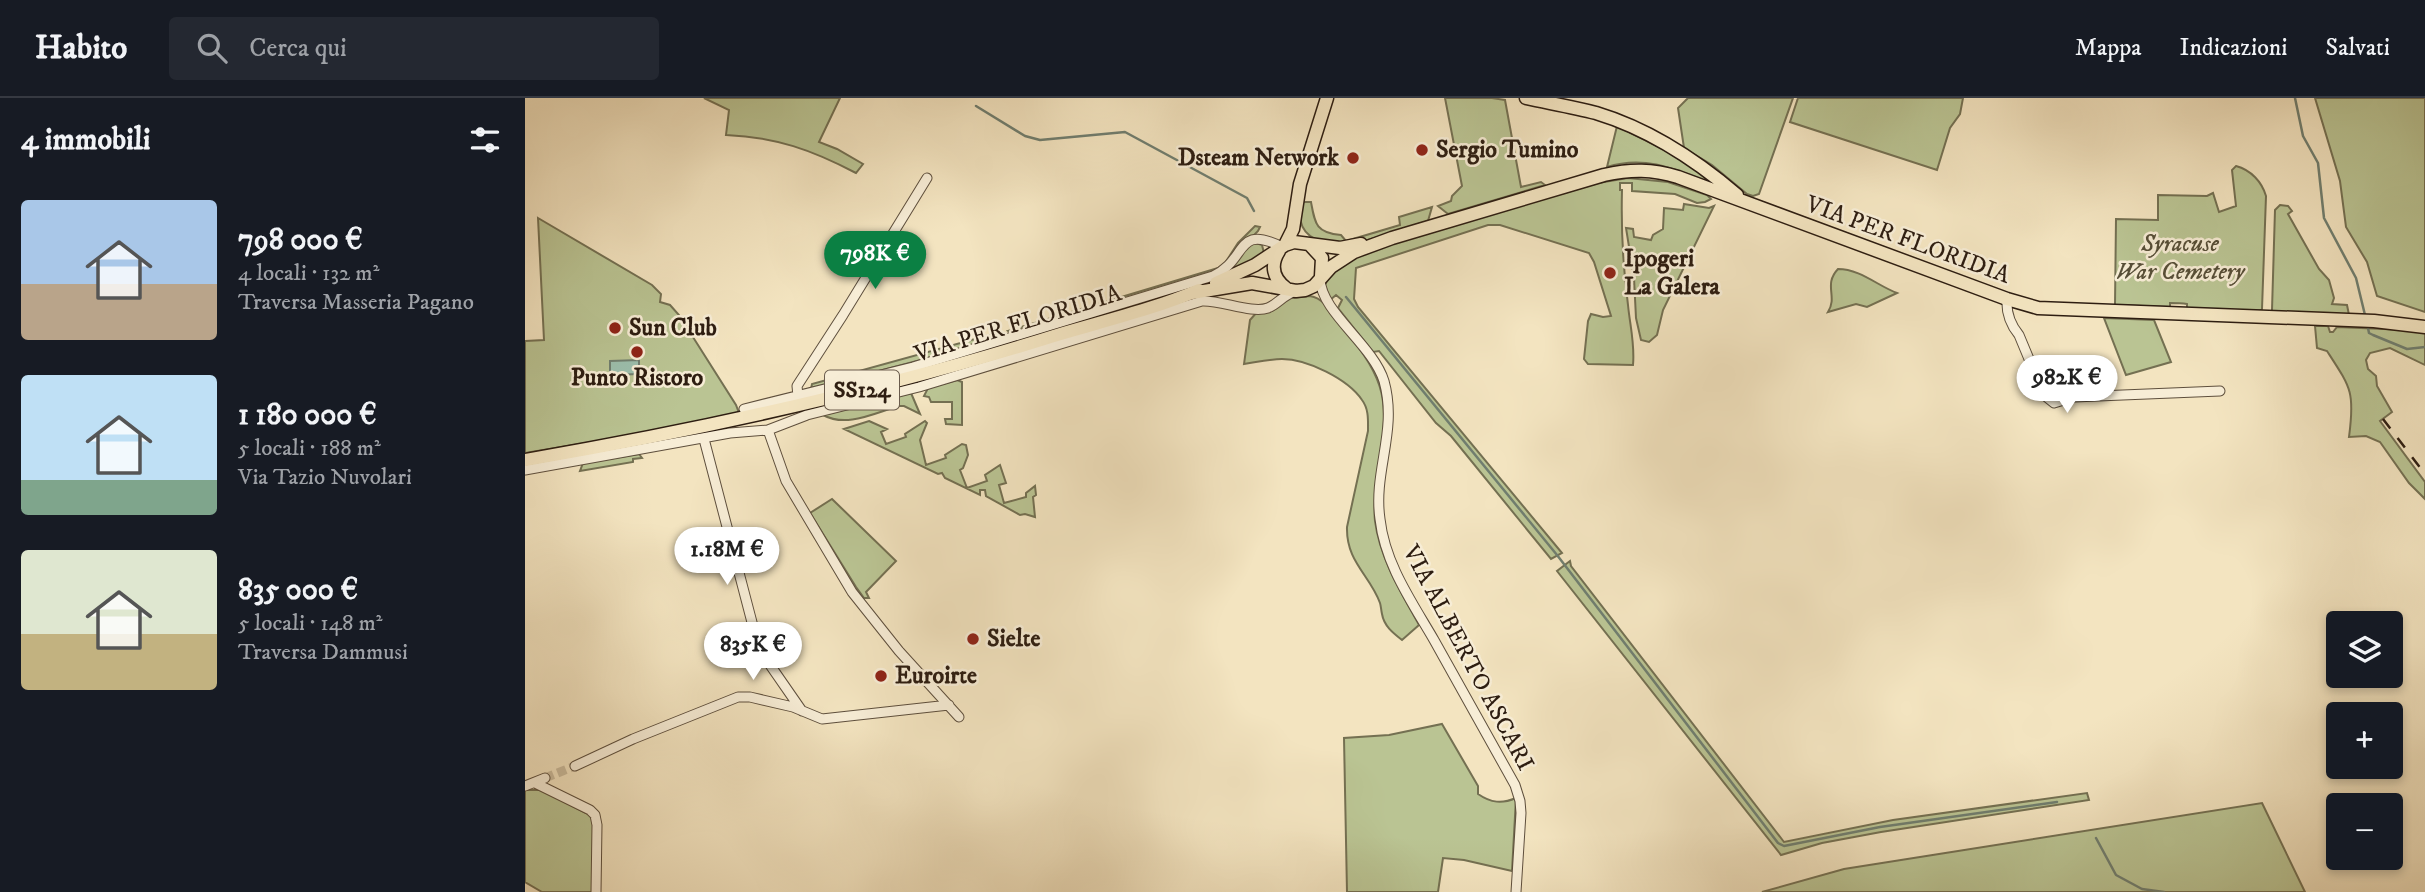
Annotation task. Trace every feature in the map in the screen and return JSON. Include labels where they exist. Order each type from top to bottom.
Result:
[{"type":"main road","points":[[1276,283],[1273,264],[1293,229],[1300,184],[1327,98]]},
{"type":"main road","points":[[1526,98],[1595,113],[1627,124],[1665,143],[1708,170],[1745,202]]},
{"type":"main road","name":"VIA PER FLORIDIA","points":[[1392,238],[1604,175],[1631,170],[1666,173],[2007,299],[2052,309],[2374,321],[2425,327]]},
{"type":"main road","points":[[1294,219],[1307,243],[1322,258],[1320,277]]},
{"type":"main road","points":[[1192,293],[1243,271],[1294,242],[1341,248],[1392,238]]},
{"type":"main road","points":[[1192,293],[1244,283],[1276,283],[1297,290],[1314,286],[1338,261],[1392,238]]},
{"type":"main road","name":"VIA PER FLORIDIA","points":[[525,460],[730,422],[916,377],[1192,293]]},
{"type":"street","points":[[798,396],[797,386],[927,178]]},
{"type":"street","points":[[744,409],[950,356],[1213,276],[1225,271],[1246,242],[1252,239],[1266,239],[1282,248]]},
{"type":"street","points":[[525,470],[730,433],[768,429],[807,415],[919,387],[1202,301],[1214,300],[1262,309],[1274,304],[1285,294],[1297,290],[1323,296],[1320,277]]},
{"type":"street","points":[[1274,304],[1276,283]]},
{"type":"street","name":"VIA ALBERTO ASCARI","points":[[1323,296],[1379,369],[1388,398],[1390,423],[1379,495],[1379,518],[1392,565],[1517,793],[1521,813],[1516,892]]},
{"type":"street","points":[[2007,299],[2006,311],[2014,329],[2044,395],[2054,404],[2074,397],[2220,391]]},
{"type":"street","points":[[768,429],[786,481],[840,573],[899,651],[960,717]]},
{"type":"street","points":[[704,439],[759,649],[802,710]]},
{"type":"street","points":[[575,766],[633,739],[738,697],[750,697],[802,710],[822,719],[949,705]]},
{"type":"street","points":[[525,786],[545,778]]},
{"type":"street","points":[[535,783],[595,815],[596,892]]},
{"type":"green space","points":[[704,98],[840,98],[819,142],[863,164],[856,173],[793,146],[726,135],[729,110]]},
{"type":"green space","points":[[1445,98],[1505,100],[1521,187],[1541,182],[1545,185],[1448,214],[1438,206],[1451,201],[1452,196],[1462,186]]},
{"type":"green space","points":[[1688,98],[1793,98],[1759,194],[1747,194],[1712,165],[1684,148],[1678,108]]},
{"type":"green space","points":[[1798,98],[1963,98],[1960,114],[1950,128],[1937,170],[1790,122]]},
{"type":"green space","points":[[2315,98],[2425,98],[2425,312],[2377,296],[2367,262],[2346,227],[2340,181]]},
{"type":"green space","points":[[1617,126],[1665,150],[1713,181],[1710,183],[1647,163],[1634,162],[1607,167]]},
{"type":"green space","name":"Syracuse War Cemetery","points":[[2236,166],[2255,177],[2266,196],[2262,309],[2187,308],[2187,304],[2177,303],[2170,303],[2170,307],[2115,305],[2116,219],[2158,220],[2158,195],[2207,196],[2213,193],[2219,212],[2236,206],[2232,170]]},
{"type":"green space","points":[[1628,178],[1668,182],[1707,195],[1711,199],[1697,203],[1675,194],[1632,191],[1632,183],[1620,183],[1633,365],[1588,364],[1584,359],[1591,314],[1611,316],[1589,253],[1500,225],[1488,225],[1356,268],[1354,299],[1358,307],[1562,553],[1551,559],[1379,351],[1373,352],[1338,308],[1342,300],[1336,295],[1330,300],[1325,285],[1331,271],[1355,254],[1598,183]]},
{"type":"green space","points":[[1301,202],[1311,202],[1318,226],[1326,232],[1341,235],[1346,241],[1400,225],[1399,217],[1432,207],[1428,221],[1366,240],[1337,244],[1310,236],[1301,223]]},
{"type":"green space","points":[[1684,204],[1709,208],[1714,206],[1663,310],[1657,335],[1649,342],[1641,340],[1626,228],[1633,229],[1634,237],[1651,240],[1653,235],[1663,229],[1664,208],[1683,210]]},
{"type":"green space","points":[[2280,205],[2288,206],[2292,211],[2288,214],[2319,269],[2329,280],[2334,298],[2332,304],[2347,305],[2349,315],[2276,313],[2272,310],[2275,210]]},
{"type":"green space","name":"Sun Club","points":[[538,218],[652,285],[661,294],[660,302],[670,305],[679,315],[739,413],[634,435],[525,453],[525,341],[544,340]]},
{"type":"green space","points":[[1255,226],[1260,227],[1258,231],[1220,270],[1012,334],[1008,331],[1218,268]]},
{"type":"green space","points":[[1253,242],[1262,245],[1264,253],[1261,257],[1226,275],[1244,249]]},
{"type":"green space","points":[[1838,269],[1861,275],[1897,293],[1867,307],[1856,304],[1828,312],[1832,301],[1832,280]]},
{"type":"green space","points":[[1310,296],[1325,304],[1358,347],[1377,378],[1384,408],[1384,424],[1375,521],[1386,562],[1419,625],[1402,640],[1385,622],[1376,593],[1354,559],[1348,539],[1347,527],[1368,431],[1368,415],[1364,404],[1356,392],[1337,378],[1303,362],[1282,359],[1244,364],[1250,320],[1257,312],[1272,311],[1290,298]]},
{"type":"green space","points":[[2104,318],[2154,320],[2171,362],[2126,375]]},
{"type":"green space","points":[[2315,326],[2328,326],[2330,332],[2337,327],[2425,333],[2425,365],[2390,348],[2370,353],[2366,360],[2368,369],[2376,376],[2377,386],[2392,412],[2380,421],[2425,482],[2425,499],[2409,483],[2380,442],[2366,436],[2349,437],[2349,391],[2327,351],[2317,348]]},
{"type":"green space","points":[[1000,332],[996,340],[811,389],[812,384]]},
{"type":"green space","points":[[957,380],[962,382],[962,425],[946,424],[945,419],[952,419],[952,402],[931,402],[929,397],[924,396],[928,388]]},
{"type":"green space","points":[[911,393],[920,414],[899,406],[851,420],[832,419],[823,415]]},
{"type":"green space","points":[[869,421],[887,429],[881,432],[886,444],[906,437],[905,434],[925,421],[927,423],[920,440],[926,465],[946,458],[945,455],[962,444],[966,445],[968,455],[960,470],[967,488],[987,481],[985,475],[1000,465],[1006,483],[999,485],[1004,503],[1026,497],[1026,493],[1035,486],[1035,517],[1020,515],[986,496],[985,490],[980,490],[980,495],[945,478],[942,473],[938,474],[844,429]]},
{"type":"green space","points":[[639,454],[642,458],[633,459],[633,462],[580,471],[583,463]]},
{"type":"green space","points":[[832,499],[896,561],[866,592],[869,598],[864,598],[856,587],[810,513]]},
{"type":"green space","points":[[1570,561],[1571,566],[1784,842],[1893,820],[2087,793],[2089,800],[1881,832],[1822,843],[1781,855],[1557,571]]},
{"type":"green space","points":[[1442,724],[1478,786],[1478,794],[1497,802],[1516,798],[1512,871],[1443,858],[1438,892],[1347,892],[1344,738],[1389,735]]},
{"type":"green space","points":[[525,790],[542,790],[590,815],[594,821],[592,892],[542,892],[525,882]]},
{"type":"green space","points":[[2262,803],[2305,892],[1762,892],[1844,869]]},
{"type":"shaded area","points":[[639,360],[639,374],[610,375],[610,361]]},
{"type":"waterway","points":[[2295,98],[2303,136],[2318,163],[2324,218],[2356,278],[2365,315]]},
{"type":"waterway","points":[[976,106],[1025,136],[1040,140],[1125,132],[1247,198],[1254,211]]},
{"type":"waterway","points":[[1346,297],[1557,555],[1778,843],[1784,846],[1880,827],[2057,802]]},
{"type":"waterway","points":[[2368,328],[2369,333],[2407,349],[2425,347]]},
{"type":"waterway","points":[[2096,838],[2116,875],[2142,889],[2164,892]]},
{"type":"tunnel","points":[[545,778],[575,766]]},
{"type":"railway","points":[[2383,419],[2425,474]]},
{"type":"place","name":"Sergio Tumino","points":[[1422,150]]},
{"type":"place","name":"Dsteam Network","points":[[1353,158]]},
{"type":"place","name":"Ipogeri La Galera","points":[[1610,273]]},
{"type":"place","name":"Sun Club","points":[[615,328]]},
{"type":"place","name":"Punto Ristoro","points":[[637,352]]},
{"type":"place","name":"Sielte","points":[[973,639]]},
{"type":"place","name":"Euroirte","points":[[881,676]]}]
